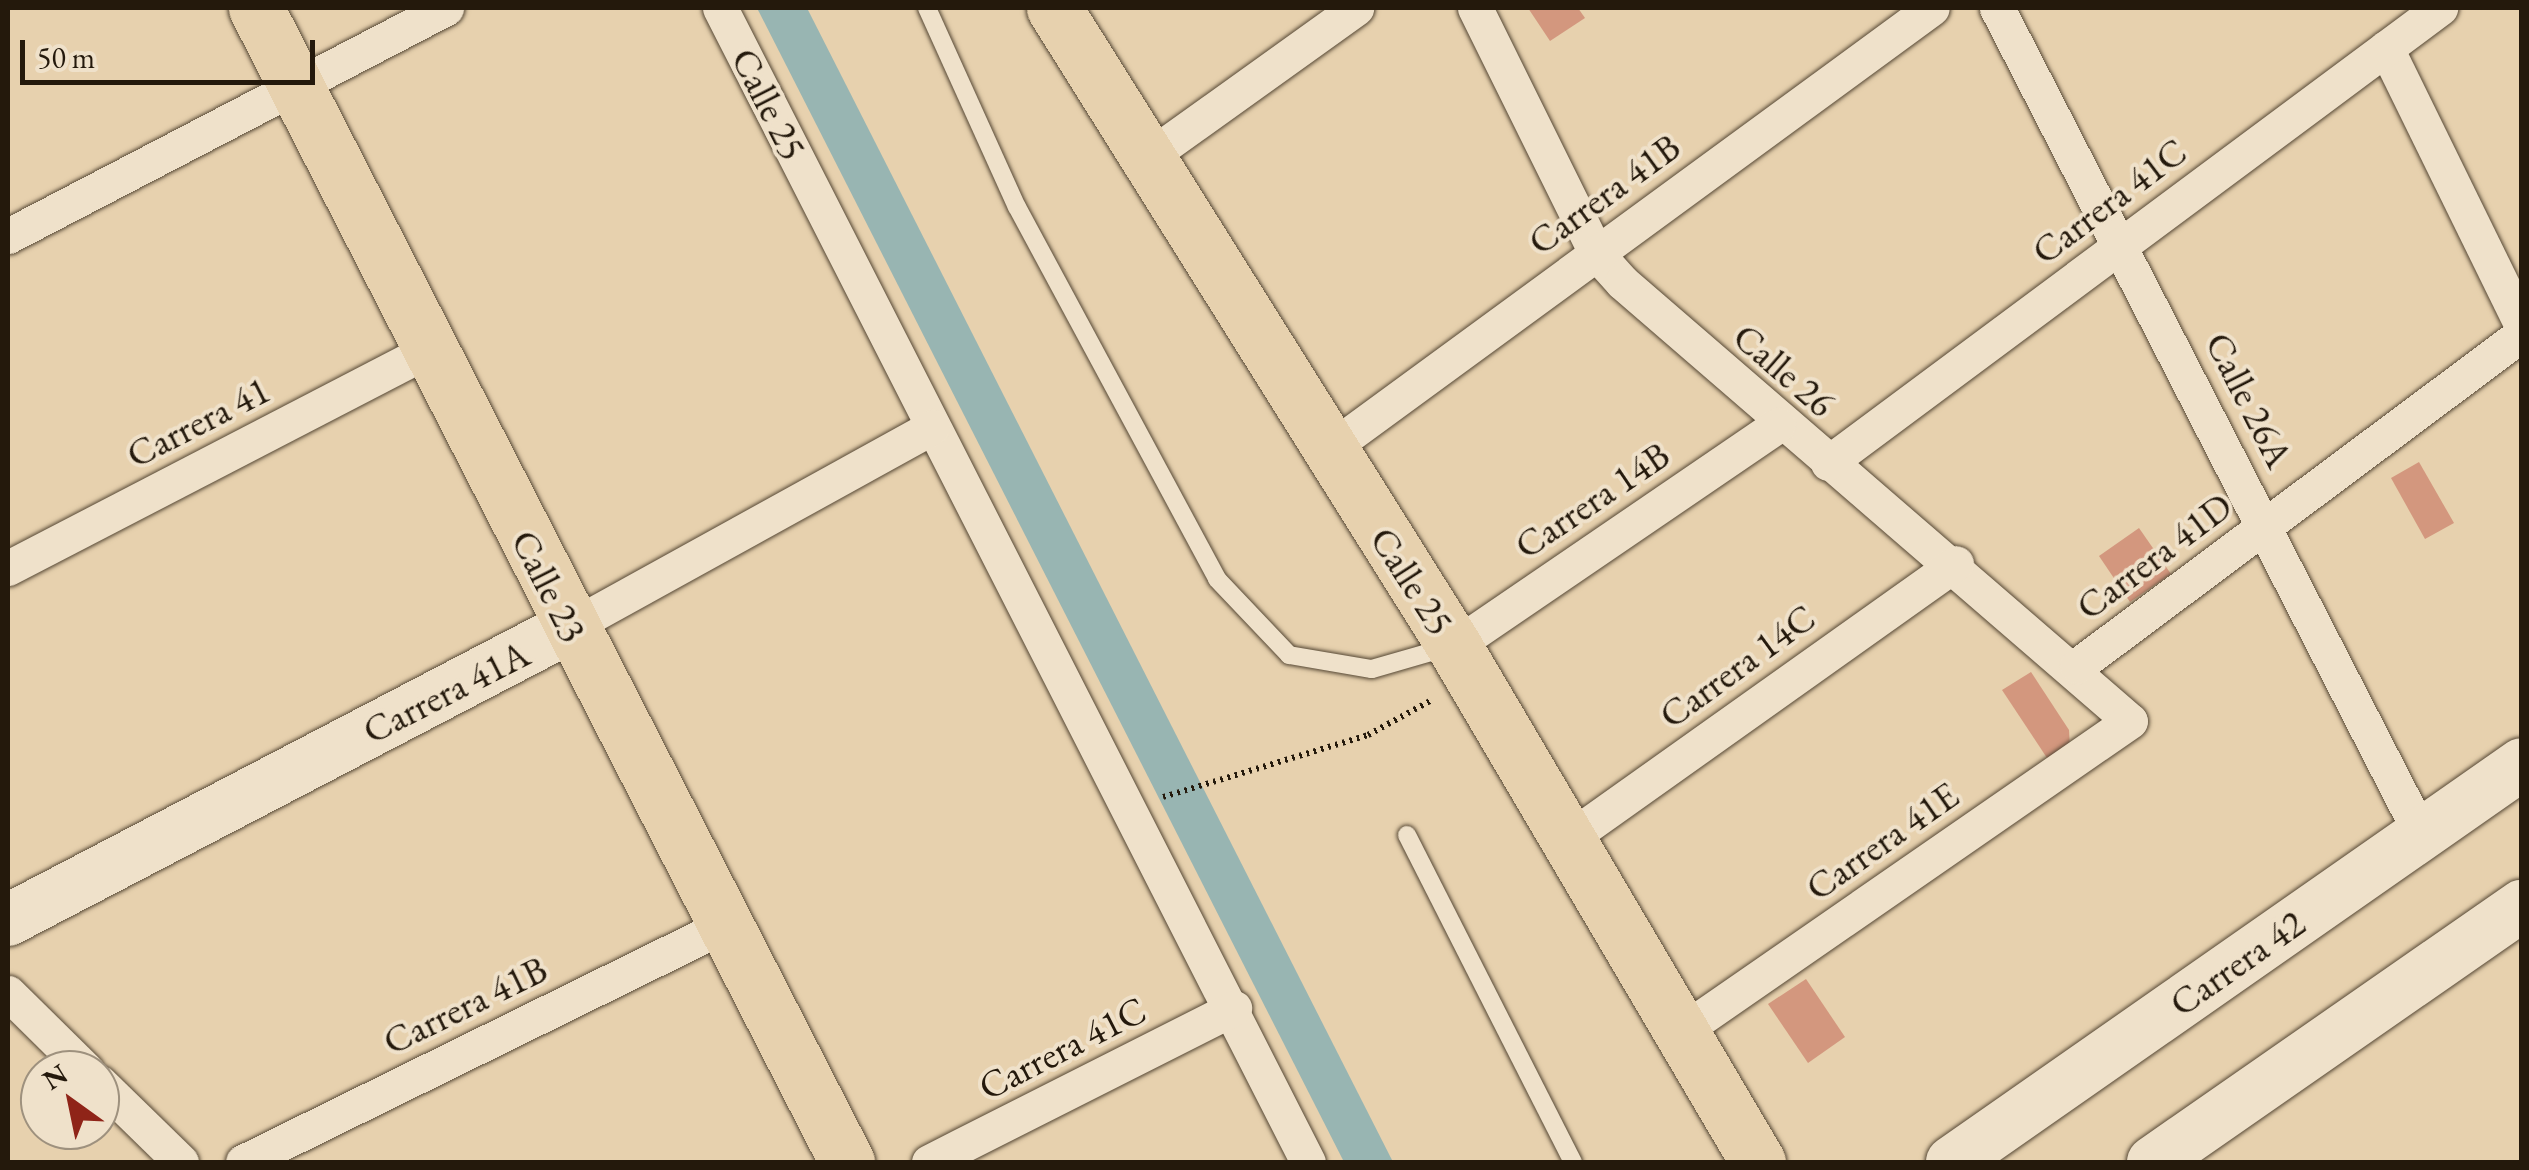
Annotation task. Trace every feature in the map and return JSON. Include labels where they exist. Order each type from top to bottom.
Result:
[{"type":"main road","name":"Calle 23","points":[[256,8],[427,351],[847,1162]]},
{"type":"main road","name":"Calle 25","points":[[1054,8],[1144,160],[1463,662],[1758,1162]]},
{"type":"street","points":[[8,236],[446,8]]},
{"type":"street","name":"Calle 25","points":[[720,8],[1234,1008],[1308,1162]]},
{"type":"street","points":[[1144,160],[1356,8]]},
{"type":"street","name":"Calle 26","points":[[1475,8],[1596,253],[1778,425],[1956,563],[2077,666],[2130,722]]},
{"type":"street","name":"Carrera 41B","points":[[1328,450],[1932,8]]},
{"type":"street","name":"Calle 26A","points":[[1997,8],[2422,834]]},
{"type":"street","name":"Carrera 41C","points":[[1828,463],[2440,8]]},
{"type":"street","points":[[2386,48],[2522,330]]},
{"type":"street","name":"Carrera 41D","points":[[2077,666],[2522,330]]},
{"type":"street","name":"Carrera 41","points":[[8,568],[427,351]]},
{"type":"street","name":"Carrera 14B","points":[[1463,662],[1778,425]]},
{"type":"street","name":"Carrera 41A","points":[[8,920],[570,628],[932,426]]},
{"type":"street","name":"Carrera 14C","points":[[1568,840],[1956,563]]},
{"type":"street","name":"Carrera 41E","points":[[1682,1031],[2130,722]]},
{"type":"street","name":"Carrera 42","points":[[1952,1162],[2522,764]]},
{"type":"street","points":[[2153,1162],[2522,906]]},
{"type":"street","name":"Carrera 41B","points":[[243,1162],[725,925]]},
{"type":"street","points":[[8,993],[66,1050]]},
{"type":"street","name":"Carrera 41C","points":[[928,1162],[1234,1008]]},
{"type":"street","points":[[120,1102],[182,1162]]},
{"type":"lane","points":[[927,8],[1017,206],[1217,579],[1289,655],[1372,669],[1463,662]]},
{"type":"lane","points":[[1407,835],[1573,1162]]},
{"type":"path","points":[[1156,800],[1368,735],[1463,662]]},
{"type":"water","points":[[757,8],[807,8],[1393,1162],[1344,1162]]},
{"type":"building","points":[[1528,8],[1578,8],[1585,18],[1550,41]]},
{"type":"building","points":[[2419,462],[2454,523],[2425,539],[2391,478]]},
{"type":"building","points":[[2139,528],[2171,574],[2130,602],[2099,556]]},
{"type":"building","points":[[2031,672],[2069,730],[2070,749],[2049,761],[2002,690]]},
{"type":"building","points":[[1806,979],[1845,1037],[1808,1063],[1768,1004]]}]
